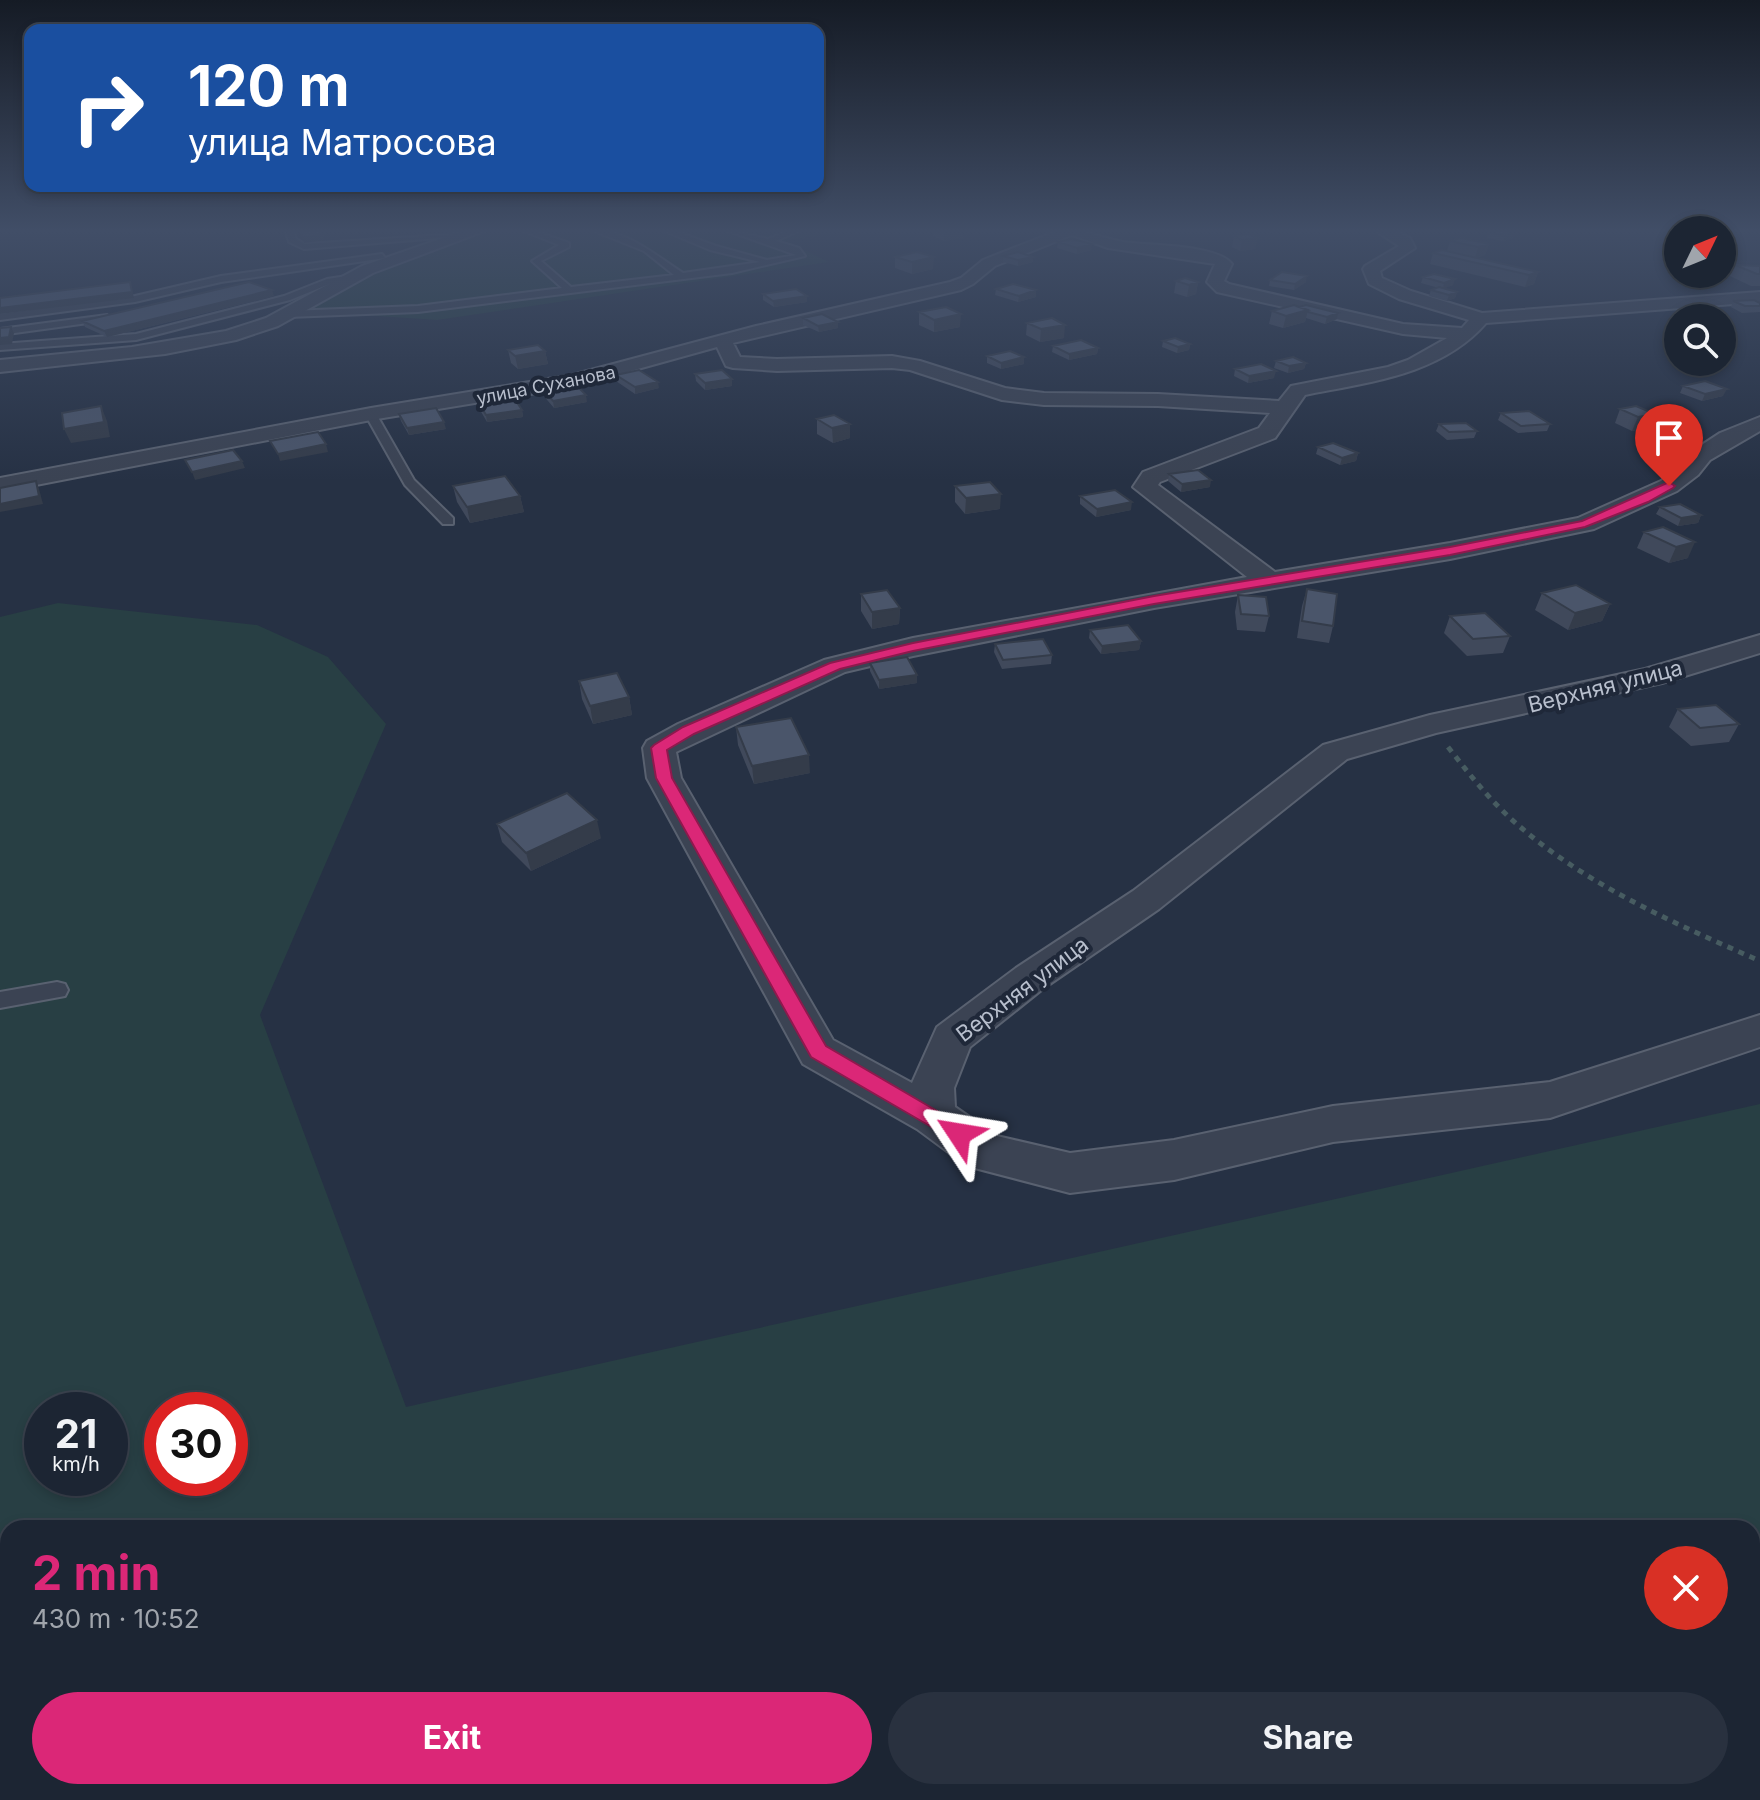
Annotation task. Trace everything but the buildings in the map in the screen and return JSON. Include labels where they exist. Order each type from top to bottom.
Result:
[{"type":"street","name":"улица Суханова","points":[[0,485],[371,414],[573,381],[841,313]]},
{"type":"street","points":[[1333,313],[1403,329],[1467,334]]},
{"type":"street","points":[[1464,313],[1481,318],[1547,313]]},
{"type":"street","points":[[0,366],[153,349],[227,336],[262,326],[288,314]]},
{"type":"street","points":[[1271,582],[1145,487],[1151,477],[1267,433],[1298,390],[1392,372],[1440,351],[1467,334],[1481,318]]},
{"type":"street","points":[[723,341],[733,362],[777,365],[892,362],[913,365],[1002,394],[1044,399],[1158,400],[1285,408]]},
{"type":"street","points":[[1760,423],[1702,455],[1690,470],[1669,486],[1644,500],[1585,524],[1450,551],[1154,600],[913,647],[835,666],[689,731],[659,748],[664,778],[818,1052],[933,1116],[984,1152],[1070,1173],[1174,1160],[1333,1124],[1550,1100],[1760,1031]]},
{"type":"street","name":"Верхняя улица","points":[[933,1116],[932,1088],[952,1038],[1030,978],[1146,900],[1335,752],[1430,725],[1651,677],[1760,644]]},
{"type":"lane","points":[[0,317],[30,313]]},
{"type":"lane","points":[[0,347],[136,337],[229,313]]},
{"type":"lane","points":[[288,314],[314,313]]},
{"type":"lane","points":[[0,332],[112,316]]},
{"type":"lane","points":[[39,343],[47,326]]},
{"type":"lane","points":[[371,414],[409,482],[448,521]]},
{"type":"lane","points":[[0,1000],[57,990]]},
{"type":"path","points":[[1430,725],[1492,801],[1550,850],[1637,902],[1760,961]]},
{"type":"green space","points":[[332,313],[484,313],[437,320]]},
{"type":"green space","points":[[58,603],[257,625],[328,657],[386,724],[260,1015],[406,1407],[1760,1104],[1760,1520],[0,1520],[0,617]]},
{"type":"route","points":[[959,1134],[933,1116],[818,1052],[664,778],[659,748],[689,731],[835,666],[913,647],[1154,600],[1450,551],[1585,524],[1644,500],[1669,486]]}]
